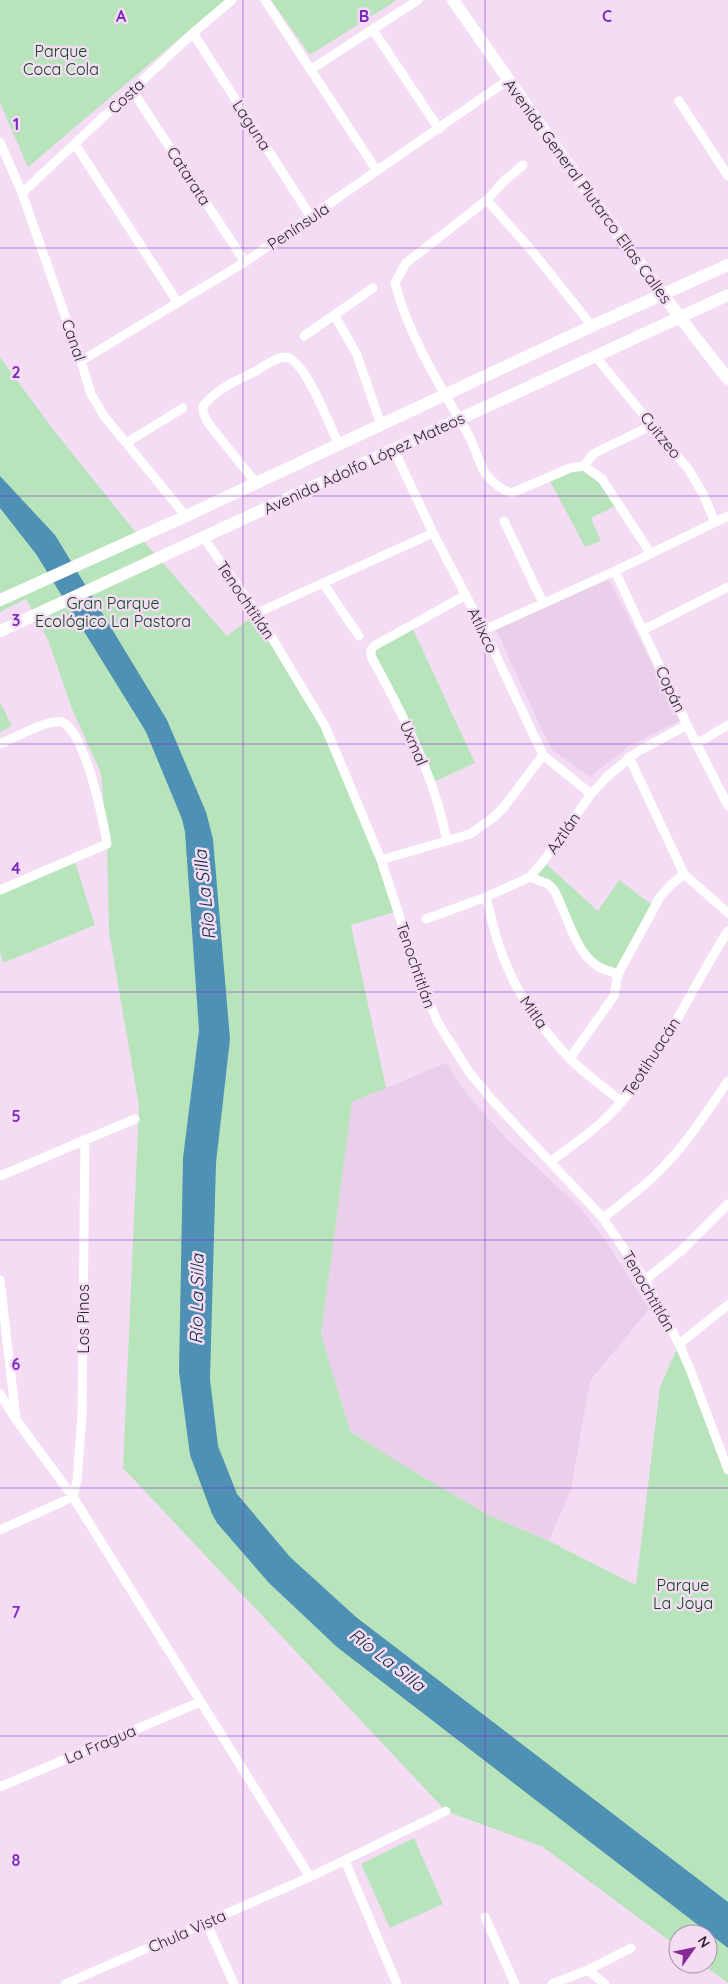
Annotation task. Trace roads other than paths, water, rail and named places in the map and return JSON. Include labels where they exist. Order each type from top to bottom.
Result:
[{"type":"main road","name":"Avenida General Plutarco Elías Calles","points":[[454,0],[508,80],[662,294],[728,379]]},
{"type":"main road","name":"Avenida Adolfo López Mateos","points":[[0,600],[728,265]]},
{"type":"main road","name":"Avenida Adolfo López Mateos","points":[[0,631],[728,294]]},
{"type":"street","name":"Costa","points":[[22,193],[193,33],[232,0]]},
{"type":"street","points":[[265,0],[377,171]]},
{"type":"street","points":[[310,70],[418,0]]},
{"type":"street","points":[[373,30],[439,129]]},
{"type":"street","name":"Laguna","points":[[193,33],[311,216]]},
{"type":"street","name":"Península","points":[[81,361],[245,262],[508,80]]},
{"type":"street","name":"Catarata","points":[[132,90],[245,262]]},
{"type":"street","points":[[679,101],[728,176]]},
{"type":"street","name":"Canal","points":[[0,142],[22,193],[91,394],[97,406],[186,516]]},
{"type":"street","points":[[75,144],[178,303]]},
{"type":"street","points":[[523,166],[504,181],[488,200],[406,264],[395,283],[401,306],[485,472],[502,490],[512,493],[570,468],[584,466],[602,479],[651,554]]},
{"type":"street","points":[[488,200],[592,326]]},
{"type":"street","points":[[304,336],[373,288]]},
{"type":"street","points":[[335,316],[357,355],[381,425]]},
{"type":"street","name":"Cuitzeo","points":[[595,356],[696,482],[715,522]]},
{"type":"street","points":[[256,483],[208,423],[203,412],[203,406],[214,395],[229,385],[275,360],[286,357],[300,366],[338,443]]},
{"type":"street","points":[[126,443],[183,408]]},
{"type":"street","points":[[584,466],[593,454],[652,425]]},
{"type":"street","name":"Atlixco","points":[[394,450],[433,533],[484,630],[543,755],[591,794]]},
{"type":"street","points":[[484,630],[615,571],[728,516]]},
{"type":"street","points":[[504,521],[543,603]]},
{"type":"street","points":[[257,613],[433,533]]},
{"type":"street","name":"Tenochtitlán","points":[[203,537],[257,613],[325,726],[381,860],[415,970],[438,1023],[469,1072],[516,1127],[603,1218],[645,1280],[679,1344],[728,1470]]},
{"type":"street","name":"Copán","points":[[615,571],[687,726],[728,806]]},
{"type":"street","points":[[323,583],[359,636]]},
{"type":"street","points":[[643,630],[728,587]]},
{"type":"street","name":"Uxmal","points":[[446,841],[438,806],[426,769],[396,703],[371,656],[371,650],[374,646],[466,594]]},
{"type":"street","points":[[0,744],[50,723],[63,723],[68,726],[76,738],[96,787],[107,844],[0,890]]},
{"type":"street","points":[[696,744],[728,725]]},
{"type":"street","name":"Aztlán","points":[[530,877],[591,794],[629,757],[687,726]]},
{"type":"street","points":[[381,860],[464,837],[494,817],[504,807],[543,755]]},
{"type":"street","points":[[629,757],[684,874],[728,913]]},
{"type":"street","points":[[570,1058],[614,996],[618,974],[660,897],[684,874]]},
{"type":"street","points":[[426,919],[530,877],[548,884],[554,890],[580,946],[591,961],[597,966],[618,974]]},
{"type":"street","name":"Mitla","points":[[486,896],[498,944],[517,988],[551,1036],[570,1058],[622,1102]]},
{"type":"street","name":"Teotihuacán","points":[[550,1162],[600,1124],[622,1102],[664,1042],[728,931]]},
{"type":"street","points":[[603,1218],[652,1179],[667,1163],[695,1129],[728,1081]]},
{"type":"street","points":[[0,1176],[135,1118]]},
{"type":"street","name":"Los Pinos","points":[[73,1497],[77,1481],[82,1415],[84,1139]]},
{"type":"street","points":[[645,1280],[682,1250],[728,1204]]},
{"type":"street","points":[[0,1280],[16,1421]]},
{"type":"street","points":[[679,1344],[728,1305]]},
{"type":"street","points":[[0,1394],[16,1421],[73,1497],[310,1878],[446,1811]]},
{"type":"street","points":[[0,1530],[73,1497]]},
{"type":"street","name":"La Fragua","points":[[0,1787],[200,1702]]},
{"type":"street","points":[[345,1861],[397,1984]]},
{"type":"street","name":"Chula Vista","points":[[65,1984],[310,1878]]},
{"type":"street","points":[[485,1916],[515,1984]]},
{"type":"street","points":[[206,1922],[234,1984]]},
{"type":"street","points":[[552,1984],[588,1970],[631,1948]]},
{"type":"street","points":[[588,1970],[605,1984]]},
{"type":"water","name":"Río La Silla","points":[[0,476],[55,535],[167,720],[206,812],[213,839],[230,1039],[216,1163],[210,1379],[218,1446],[237,1494],[290,1557],[356,1617],[728,1902],[728,1948],[718,1940],[718,1924],[697,1924],[337,1647],[269,1583],[217,1523],[212,1514],[190,1455],[179,1372],[183,1158],[199,1030],[185,832],[182,819],[146,732],[36,554],[0,508]]},
{"type":"park label","name":"Parque Coca Cola","points":[[61,60]]},
{"type":"park label","name":"Gran Parque Ecológico La Pastora","points":[[113,612]]},
{"type":"park label","name":"Parque La Joya","points":[[683,1594]]}]
